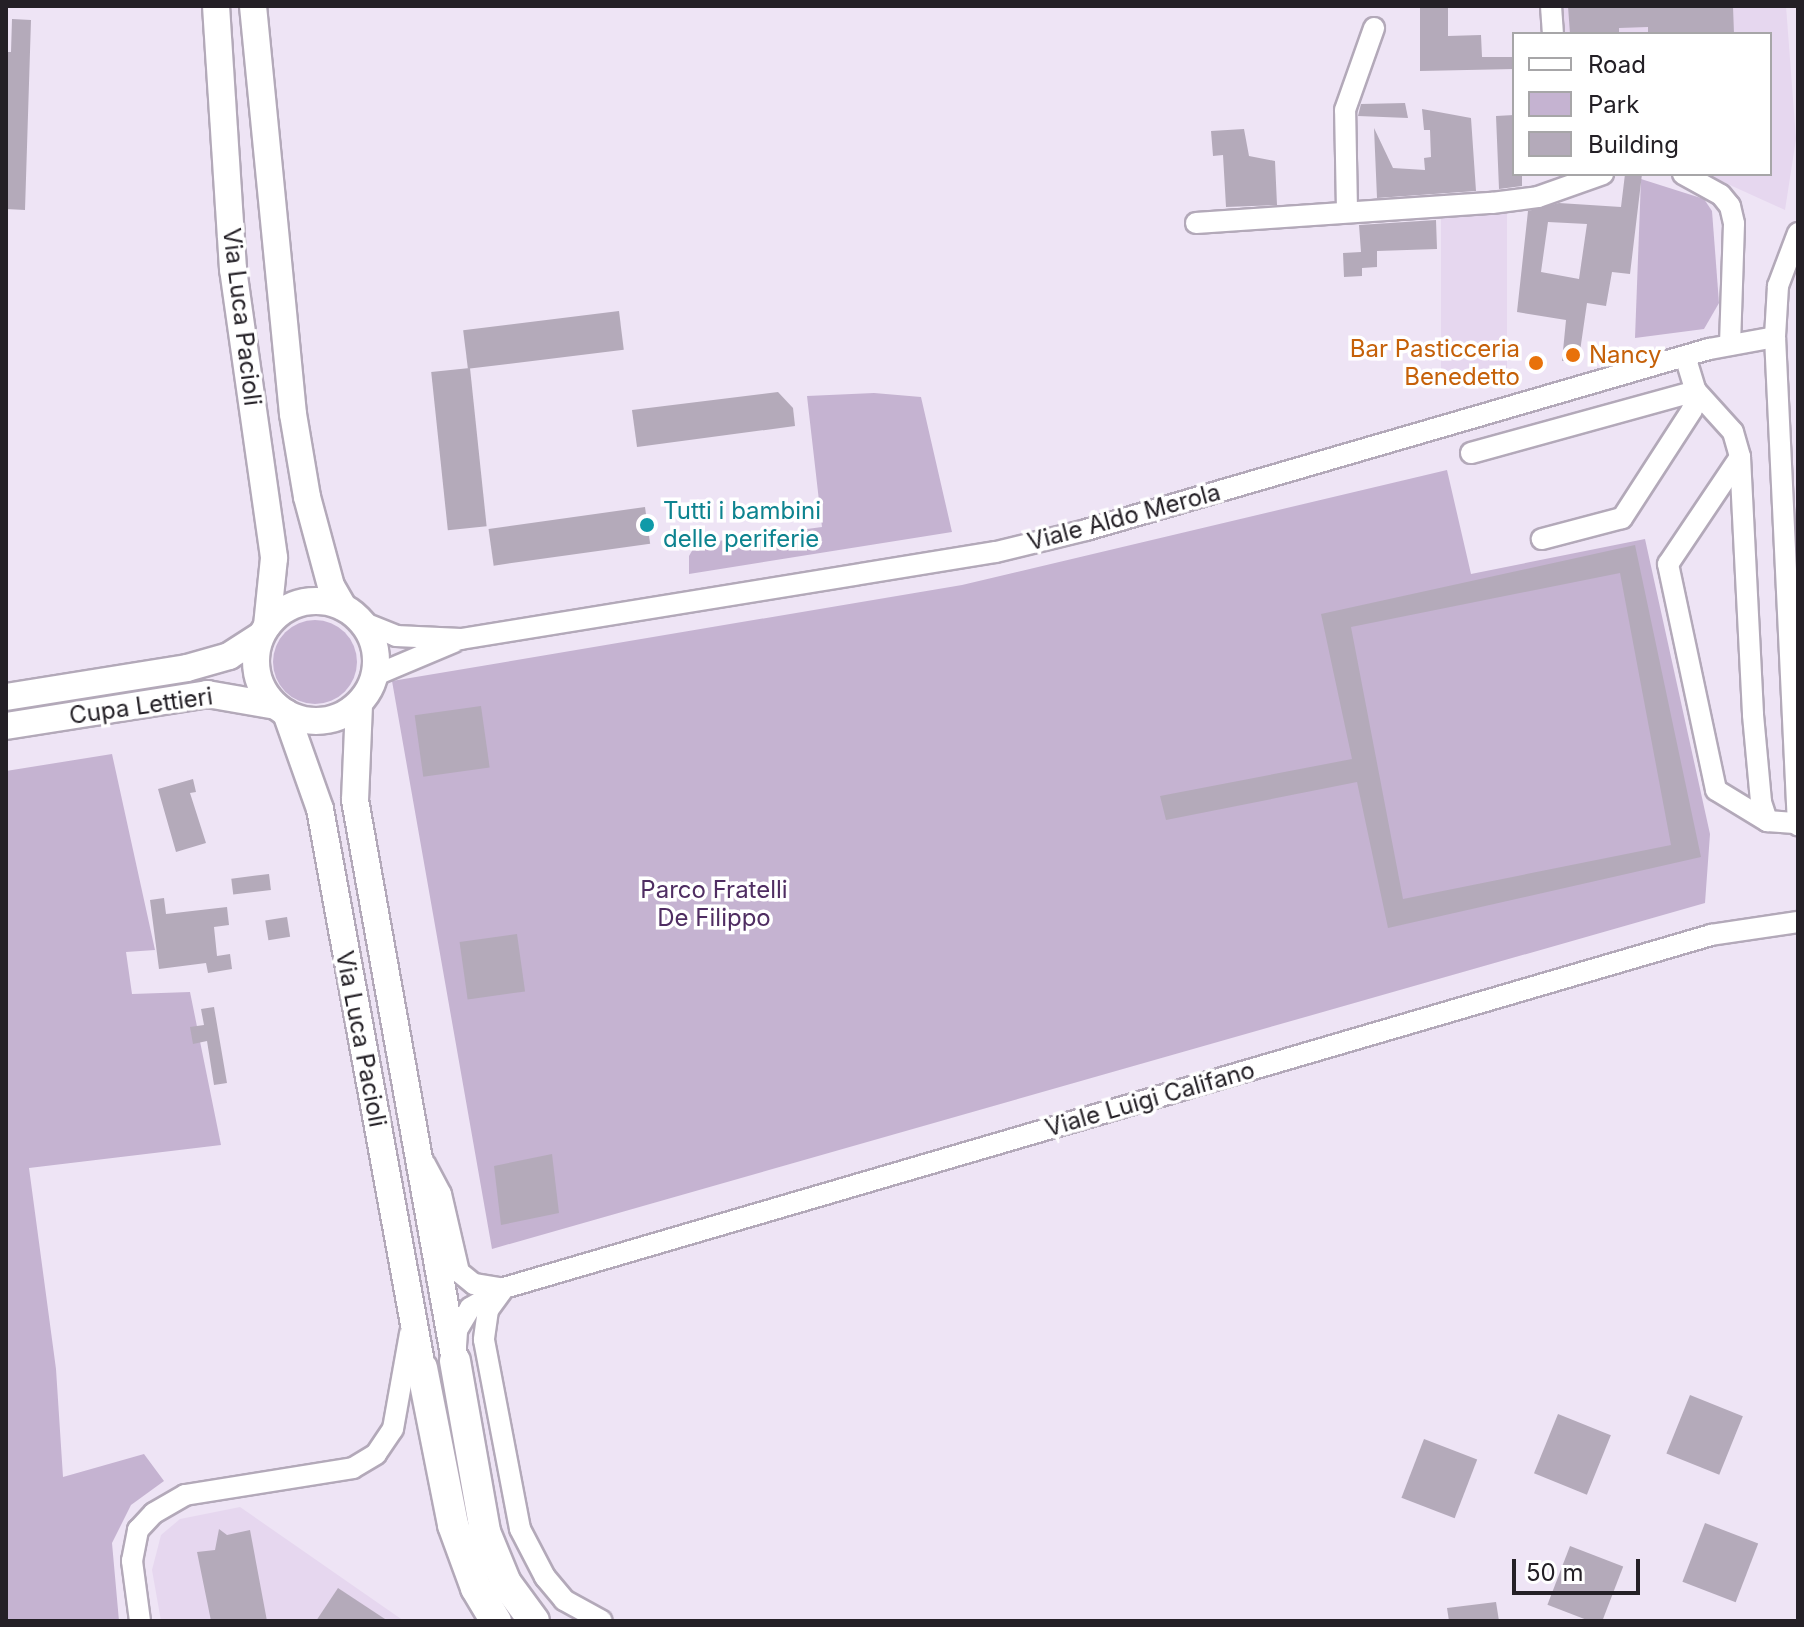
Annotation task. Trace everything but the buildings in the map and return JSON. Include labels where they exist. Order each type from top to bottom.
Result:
[{"type":"highway","points":[[455,1361],[485,1532],[506,1583],[534,1621]]},
{"type":"highway","points":[[422,1368],[453,1525],[476,1588],[496,1621]]},
{"type":"main road","name":"Via Luca Pacioli","points":[[216,6],[233,269],[274,558],[264,631]]},
{"type":"main road","name":"Via Luca Pacioli","points":[[253,6],[293,414],[310,510],[331,586],[353,614]]},
{"type":"main road","points":[[308,601],[353,614],[377,656],[376,675],[359,705],[331,720],[281,710],[259,681],[264,631],[285,609],[308,601]]},
{"type":"main road","name":"Cupa Lettieri","points":[[6,697],[187,668],[229,656],[264,631]]},
{"type":"main road","name":"Cupa Lettieri","points":[[6,726],[207,694],[281,710]]},
{"type":"main road","name":"Via Luca Pacioli","points":[[359,705],[355,800],[422,1159],[455,1361]]},
{"type":"main road","name":"Via Luca Pacioli","points":[[281,710],[320,809],[422,1368]]},
{"type":"street","points":[[1551,6],[1553,32]]},
{"type":"street","points":[[1347,210],[1345,110],[1374,28]]},
{"type":"street","points":[[1196,223],[1347,210],[1492,203],[1559,182],[1592,176]]},
{"type":"street","points":[[1687,176],[1721,195],[1730,206],[1734,224],[1730,345]]},
{"type":"street","points":[[1740,457],[1668,564],[1716,790],[1767,821],[1798,824],[1788,382],[1775,337],[1778,286],[1798,233]]},
{"type":"street","name":"Viale Aldo Merola","points":[[353,614],[396,636],[461,639],[1011,548],[1685,356],[1775,337]]},
{"type":"street","points":[[1685,356],[1696,391],[1733,432],[1740,457],[1753,715],[1761,802],[1767,821]]},
{"type":"street","points":[[1471,453],[1696,391]]},
{"type":"street","points":[[1542,539],[1622,518],[1692,410],[1696,391]]},
{"type":"street","name":"Viale Aldo Merola","points":[[376,675],[461,639]]},
{"type":"street","name":"Viale Luigi Califano","points":[[455,1361],[462,1317],[481,1297],[504,1288],[1711,935],[1798,922]]},
{"type":"street","points":[[422,1159],[441,1194],[459,1272],[474,1284],[504,1288],[488,1310],[484,1340],[520,1529],[545,1577],[564,1600],[602,1621]]},
{"type":"street","points":[[140,1621],[132,1561],[138,1530],[154,1513],[185,1495],[353,1468],[376,1454],[393,1429],[412,1310]]},
{"type":"shaded area","points":[[1556,6],[1786,6],[1796,139],[1785,210],[1710,176],[1772,176],[1772,32],[1557,32]]},
{"type":"shaded area","points":[[1441,212],[1507,212],[1507,380],[1441,380]]},
{"type":"shaded area","points":[[240,1507],[404,1621],[161,1621],[152,1570],[161,1535],[180,1519]]},
{"type":"green space","points":[[1641,179],[1704,199],[1712,211],[1719,303],[1704,329],[1635,338]]},
{"type":"green space","points":[[874,393],[921,397],[952,532],[689,574],[689,556],[696,544],[822,527],[807,396]]},
{"type":"green space","name":"Parco Fratelli De Filippo","points":[[1447,470],[1471,574],[1645,539],[1710,834],[1705,903],[492,1249],[392,681],[962,585]]},
{"type":"green space","points":[[315,620],[331,623],[345,632],[354,646],[357,662],[354,678],[345,692],[331,701],[315,704],[299,701],[285,692],[276,678],[273,662],[276,646],[285,632],[299,623]]},
{"type":"green space","points":[[112,754],[155,950],[126,952],[132,994],[190,992],[221,1145],[29,1168],[56,1369],[63,1477],[144,1454],[164,1481],[131,1505],[112,1543],[119,1621],[6,1621],[6,771]]},
{"type":"place","name":"Nancy","points":[[1573,355]]},
{"type":"place","name":"Bar Pasticceria Benedetto","points":[[1536,363]]},
{"type":"place","name":"Tutti i bambini delle periferie","points":[[647,525]]}]
